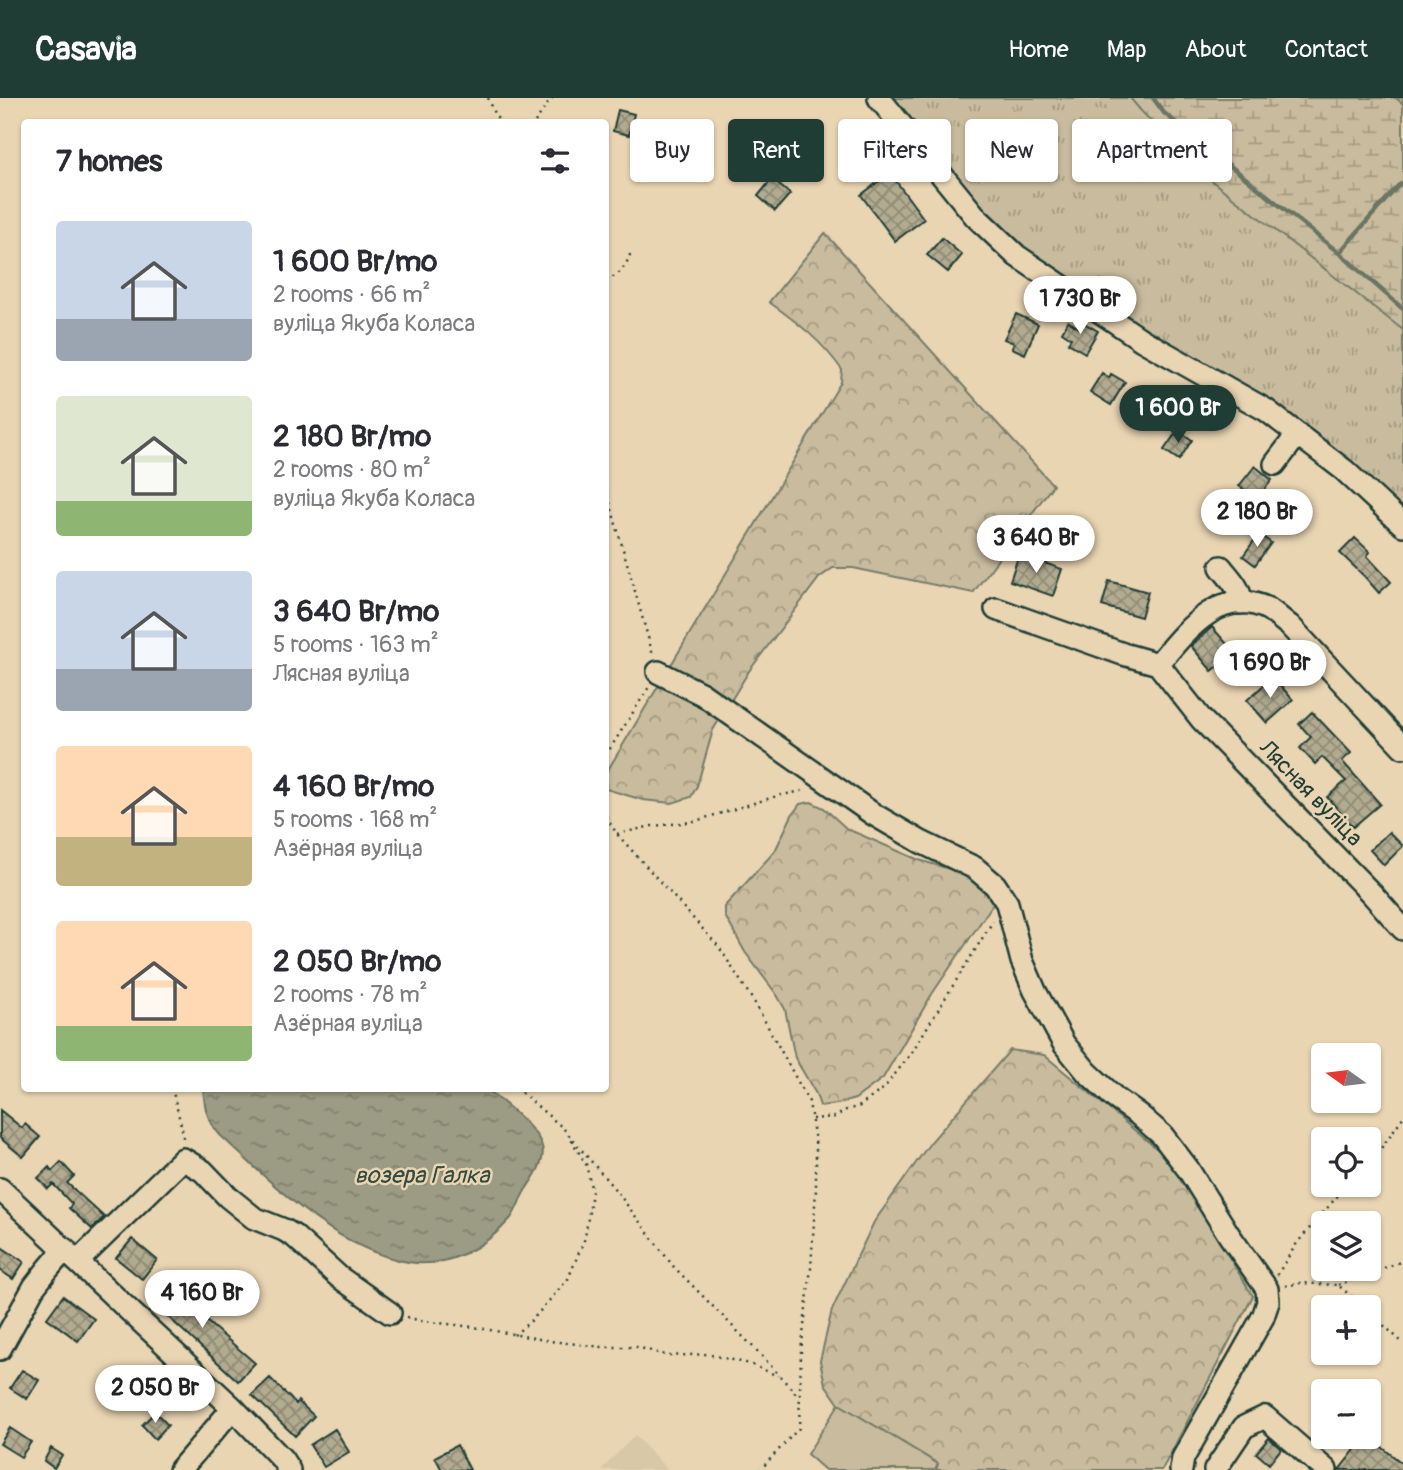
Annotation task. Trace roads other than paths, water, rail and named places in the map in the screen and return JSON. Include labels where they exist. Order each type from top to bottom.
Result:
[{"type":"street","points":[[879,98],[976,217],[1017,256],[1142,340],[1266,411],[1344,470],[1403,525]]},
{"type":"street","points":[[1275,464],[1297,435]]},
{"type":"street","points":[[1221,567],[1237,587],[1241,603]]},
{"type":"street","points":[[996,609],[1158,664],[1206,613],[1225,605],[1256,605],[1269,610],[1290,626],[1403,747]]},
{"type":"street","name":"Лясная вуліца","points":[[1158,664],[1202,720],[1403,929]]},
{"type":"street","points":[[658,672],[702,694],[873,814],[921,842],[975,868],[995,885],[1007,903],[1022,961],[1035,991],[1064,1044],[1087,1072],[1162,1135],[1188,1169],[1267,1289],[1268,1302],[1264,1317],[1183,1458],[1181,1470]]},
{"type":"street","points":[[0,1349],[34,1287],[48,1269],[72,1255],[183,1159],[203,1171],[254,1219],[294,1236],[339,1277],[390,1313]]},
{"type":"street","points":[[0,1189],[233,1408],[282,1459],[289,1470]]},
{"type":"street","points":[[180,1470],[233,1408]]},
{"type":"street","points":[[1214,1470],[1244,1427],[1265,1417],[1326,1470]]},
{"type":"street","points":[[1222,1470],[1229,1467],[1237,1470]]},
{"type":"water","name":"возера Галка","points":[[203,1092],[491,1092],[534,1131],[543,1152],[538,1169],[513,1215],[490,1238],[465,1254],[451,1259],[408,1262],[381,1255],[355,1243],[306,1212],[220,1135],[207,1113]]},
{"type":"waterway","points":[[1153,98],[1164,113],[1343,256],[1403,309]]},
{"type":"waterway","points":[[1339,253],[1403,183]]}]
